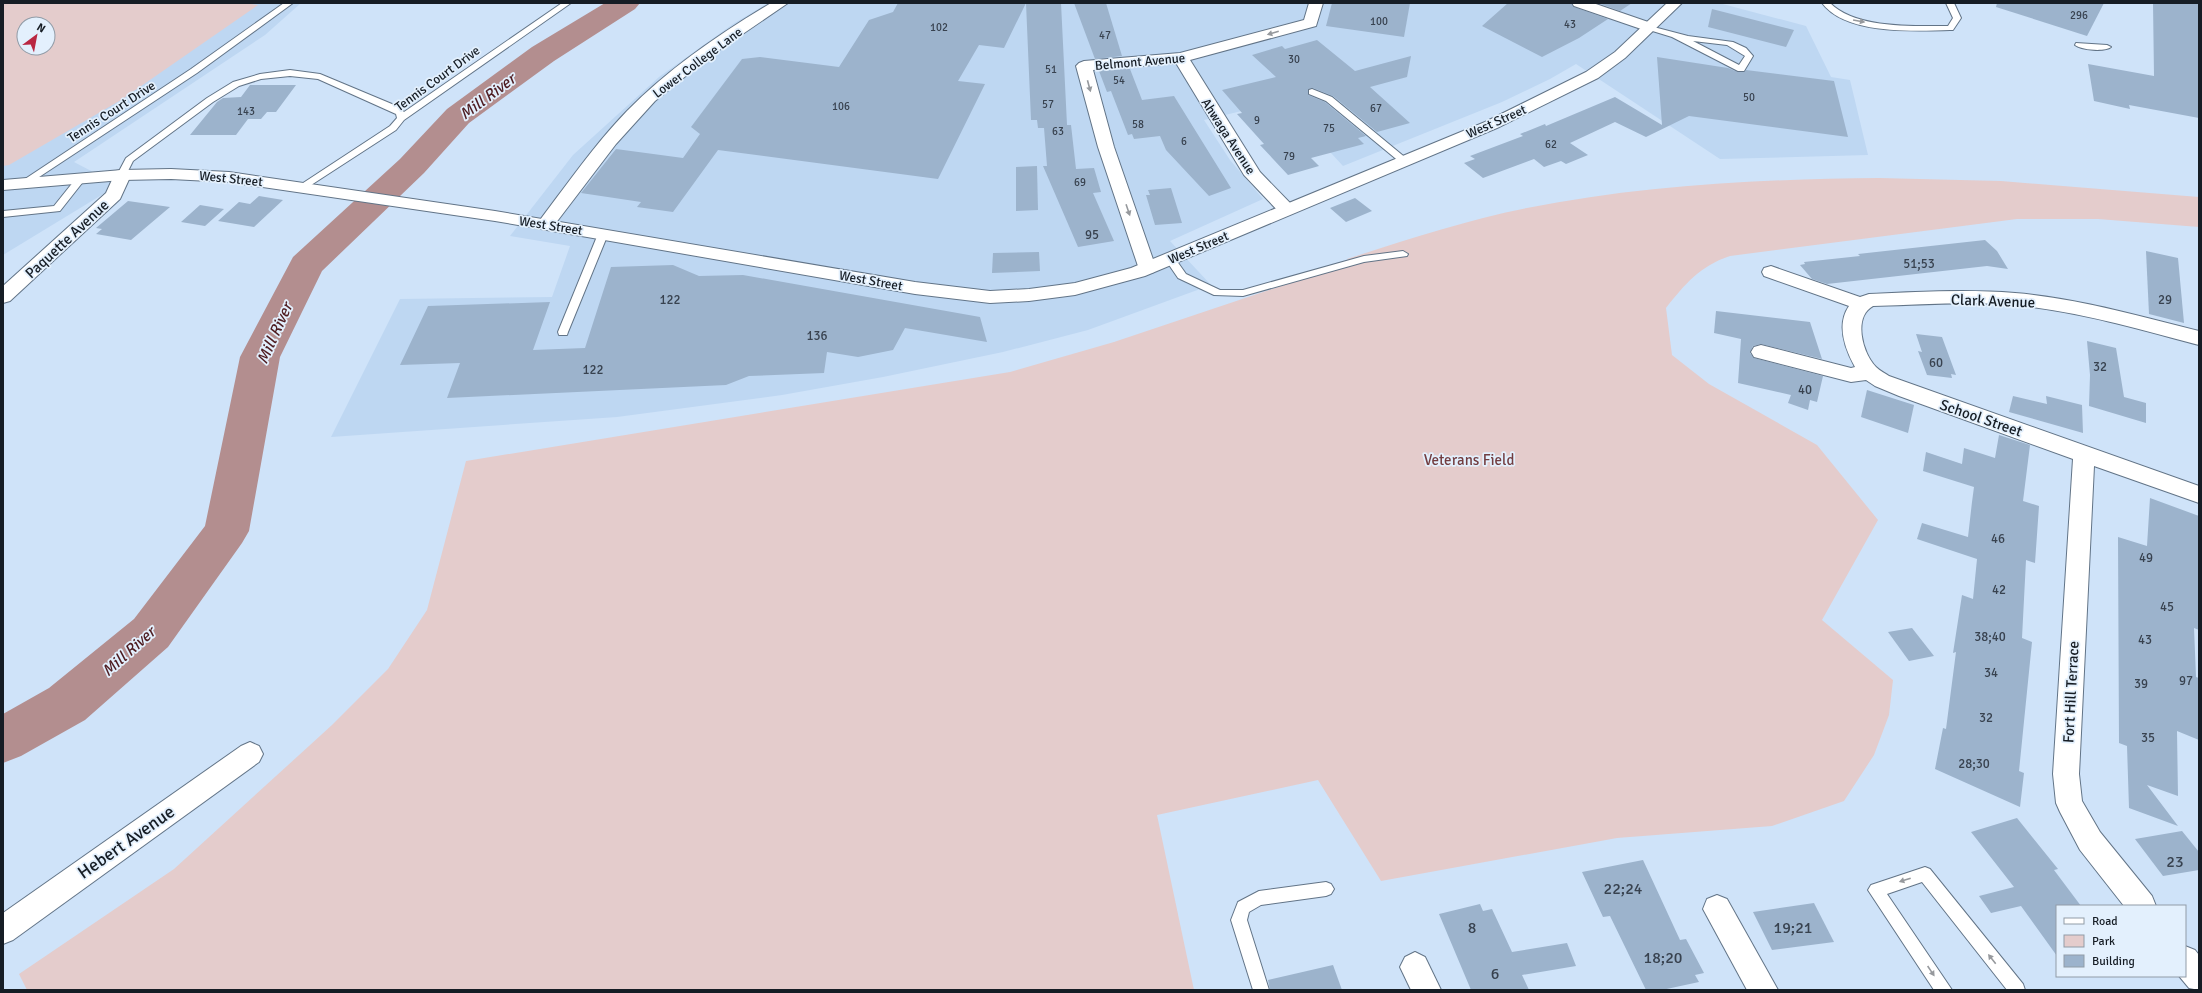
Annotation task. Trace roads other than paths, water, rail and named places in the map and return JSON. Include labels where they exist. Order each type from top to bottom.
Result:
[{"type":"street","name":"Lower College Lane","points":[[546,224],[611,138],[645,103],[678,74],[712,48],[781,3]]},
{"type":"street","name":"Belmont Avenue","points":[[1147,268],[1106,147],[1084,66],[1181,58],[1311,23],[1316,3]]},
{"type":"street","points":[[1579,3],[1649,27]]},
{"type":"street","name":"West Street","points":[[3,185],[122,175],[201,175],[302,187],[546,224],[915,288],[990,297],[1075,289],[1120,278],[1170,259],[1286,209],[1491,125],[1592,74],[1620,55],[1676,3]]},
{"type":"street","name":"Ahwaga Avenue","points":[[1181,58],[1253,175],[1286,209]]},
{"type":"street","name":"Paquette Avenue","points":[[3,297],[114,195],[122,175]]},
{"type":"street","points":[[1762,352],[1851,375],[1868,372],[1861,362],[1854,339],[1852,313],[1859,303],[1771,272]]},
{"type":"street","name":"Clark Avenue","points":[[1859,303],[1869,300],[2015,299],[2098,313],[2199,338]]},
{"type":"street","name":"School Street","points":[[1868,372],[1882,381],[1906,391],[2199,495]]},
{"type":"street","name":"Fort Hill Terrace","points":[[2084,454],[2066,774],[2070,803],[2090,841],[2141,905]]},
{"type":"street","name":"Hebert Avenue","points":[[3,930],[250,754]]},
{"type":"street","points":[[1717,909],[1763,990]]},
{"type":"street","points":[[2186,961],[2199,978]]},
{"type":"lane","name":"Tennis Court Drive","points":[[24,183],[194,71],[289,3]]},
{"type":"lane","name":"Tennis Court Drive","points":[[302,187],[392,128],[400,118],[567,3]]},
{"type":"lane","points":[[1826,3],[1838,15],[1854,21],[1922,29],[1950,28],[1957,18],[1950,3]]},
{"type":"lane","points":[[1649,27],[1674,35],[1724,41],[1740,47],[1749,56],[1741,69],[1721,57],[1693,46],[1674,35]]},
{"type":"lane","points":[[2079,45],[2107,47]]},
{"type":"lane","points":[[122,175],[129,160],[210,100],[236,84],[260,77],[290,73],[320,77],[396,109],[400,113],[400,118]]},
{"type":"lane","points":[[1312,92],[1329,99],[1404,161]]},
{"type":"lane","points":[[3,214],[57,209],[81,178]]},
{"type":"lane","points":[[563,332],[603,234]]},
{"type":"lane","points":[[1170,259],[1182,276],[1210,290],[1218,293],[1243,293],[1364,260],[1403,254]]},
{"type":"lane","points":[[1944,990],[1876,890],[1925,874],[2016,990]]},
{"type":"lane","points":[[1262,990],[1239,920],[1243,907],[1259,898],[1326,889]]},
{"type":"waterway","name":"Mill River","points":[[3,740],[67,704],[151,633],[226,531],[246,436],[260,357],[306,265],[412,166],[458,116],[543,54],[625,3]]},
{"type":"park label","name":"Veterans Field","points":[[1469,460]]}]
